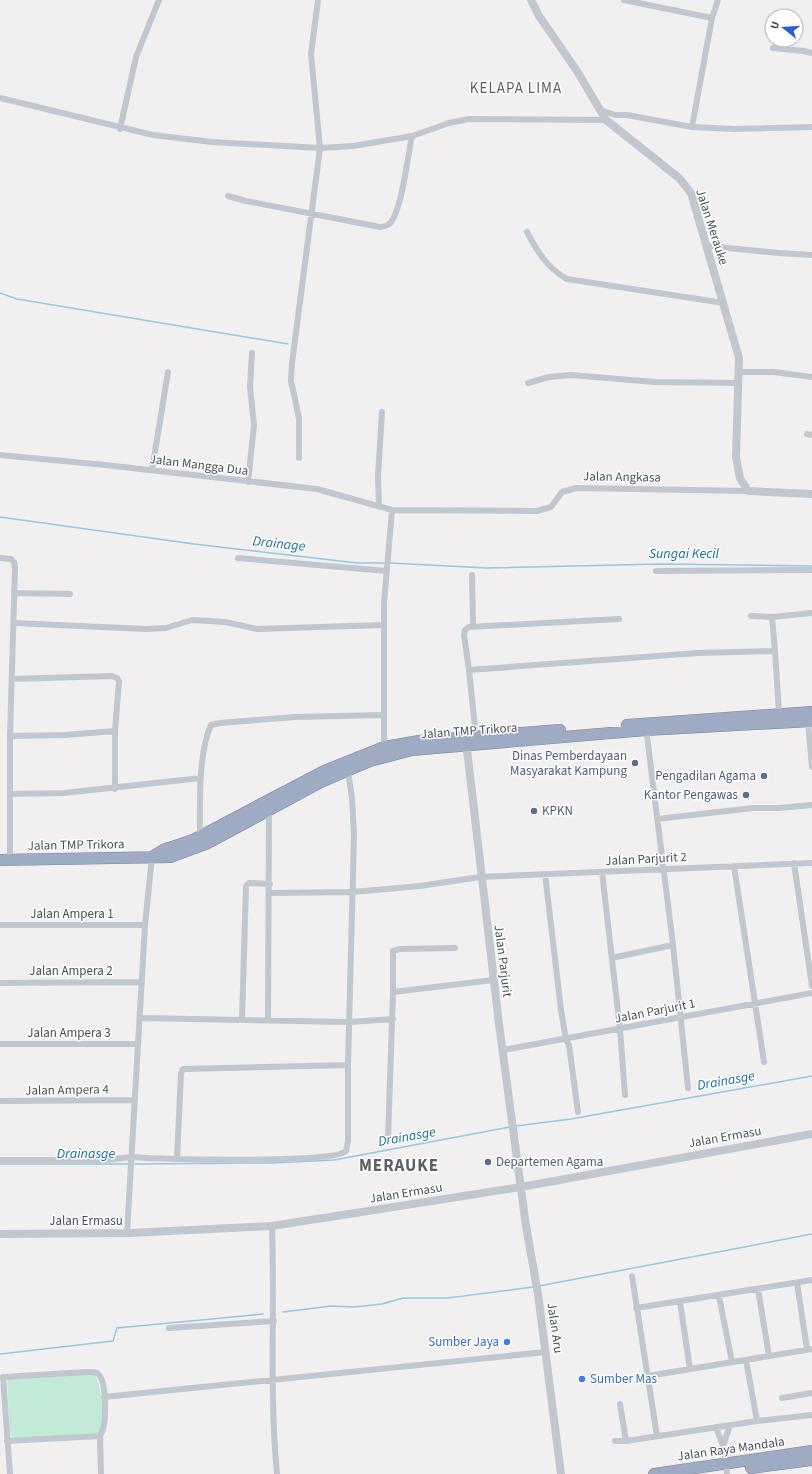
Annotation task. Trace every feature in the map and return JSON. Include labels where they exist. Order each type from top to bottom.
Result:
[{"type":"highway","name":"Jalan TMP Trikora","points":[[5,860],[166,858],[189,850],[269,805],[324,771],[384,747],[419,741],[469,740],[646,726],[779,713],[797,717]]},
{"type":"highway","name":"Jalan TMP Trikora","points":[[152,857],[163,850],[200,836],[321,782],[387,756],[412,750],[469,740],[550,731],[797,717],[811,718]]},
{"type":"highway","name":"Jalan Raya Mandala","points":[[706,1474],[811,1456]]},
{"type":"highway","name":"Jalan Raya Mandala","points":[[654,1474],[727,1470]]},
{"type":"street","points":[[120,128],[136,57],[159,0]]},
{"type":"street","points":[[299,458],[298,418],[291,381],[292,363],[320,148],[311,54],[318,0]]},
{"type":"street","name":"Jalan Merauke","points":[[531,0],[539,16],[577,71],[606,120],[686,186],[695,204],[736,345],[739,372],[736,457],[740,478],[748,491]]},
{"type":"street","points":[[624,0],[712,18]]},
{"type":"street","points":[[692,126],[712,18],[718,0]]},
{"type":"street","points":[[774,48],[812,53]]},
{"type":"street","points":[[0,98],[153,135],[212,142],[320,148],[353,146],[412,136],[449,123],[469,119],[606,120]]},
{"type":"street","points":[[600,110],[615,115],[627,115],[692,126],[734,129],[812,127]]},
{"type":"street","points":[[228,196],[311,214],[380,227],[387,226],[392,221],[402,192],[412,136]]},
{"type":"street","points":[[526,232],[540,256],[556,273],[567,279],[724,303]]},
{"type":"street","points":[[707,246],[779,253],[812,254]]},
{"type":"street","points":[[248,482],[254,424],[250,387],[252,353]]},
{"type":"street","points":[[152,470],[168,372]]},
{"type":"street","points":[[739,372],[774,372],[812,377]]},
{"type":"street","points":[[528,383],[549,377],[571,375],[654,382],[739,383]]},
{"type":"street","points":[[379,506],[378,476],[382,412]]},
{"type":"street","name":"Jalan Mangga Dua","points":[[0,455],[152,470],[317,489],[392,510]]},
{"type":"street","name":"Jalan Angkasa","points":[[392,510],[537,511],[551,507],[562,492],[576,488],[748,491],[812,494]]},
{"type":"street","points":[[384,747],[383,625],[392,510]]},
{"type":"street","points":[[0,558],[11,559],[14,562],[15,593],[10,736],[10,794],[5,860]]},
{"type":"street","points":[[238,558],[387,569]]},
{"type":"street","points":[[656,572],[812,570]]},
{"type":"street","points":[[472,575],[473,626]]},
{"type":"street","points":[[15,593],[70,594]]},
{"type":"street","points":[[751,616],[772,617],[812,613]]},
{"type":"street","points":[[772,617],[779,713]]},
{"type":"street","points":[[469,740],[469,670],[464,635],[465,630],[473,626],[619,618]]},
{"type":"street","points":[[14,623],[146,629],[166,628],[192,620],[225,622],[257,629],[383,625]]},
{"type":"street","points":[[469,670],[698,653],[775,651]]},
{"type":"street","points":[[12,678],[112,676],[117,678],[119,681],[115,731],[115,789]]},
{"type":"street","points":[[200,836],[201,778],[211,725],[215,723],[295,717],[383,715]]},
{"type":"street","points":[[811,718],[812,767]]},
{"type":"street","points":[[646,726],[656,819],[664,869],[673,945],[688,1088]]},
{"type":"street","points":[[10,736],[65,735],[115,731]]},
{"type":"street","name":"Jalan Parjurit","points":[[469,740],[480,877],[521,1186]]},
{"type":"street","points":[[0,1160],[107,1160],[130,1157],[176,1159],[287,1159],[343,1154],[346,1151],[348,1141],[348,1065],[353,892],[353,818],[348,771]]},
{"type":"street","points":[[10,794],[64,793],[115,789],[201,778]]},
{"type":"street","points":[[268,1020],[270,893],[269,805]]},
{"type":"street","points":[[656,819],[753,808],[779,808],[812,805]]},
{"type":"street","points":[[127,1233],[130,1157],[145,925],[152,857]]},
{"type":"street","name":"Jalan Parjurit 2","points":[[270,893],[353,892],[420,886],[480,877],[812,863]]},
{"type":"street","points":[[794,864],[812,986]]},
{"type":"street","points":[[734,866],[764,1062]]},
{"type":"street","points":[[602,872],[620,1029],[625,1095]]},
{"type":"street","points":[[545,874],[566,1040],[569,1045],[578,1112]]},
{"type":"street","points":[[242,1020],[246,886],[249,883],[270,884]]},
{"type":"street","name":"Jalan Ampera 1","points":[[0,925],[145,925]]},
{"type":"street","points":[[612,958],[673,945]]},
{"type":"street","points":[[388,1139],[393,1019],[393,951],[400,949],[455,948]]},
{"type":"street","points":[[393,992],[493,980]]},
{"type":"street","name":"Jalan Ampera 2","points":[[0,983],[142,982]]},
{"type":"street","name":"Jalan Parjurit 1","points":[[503,1050],[566,1040],[680,1016],[756,1004],[812,993]]},
{"type":"street","points":[[140,1018],[349,1022],[393,1019]]},
{"type":"street","name":"Jalan Ampera 3","points":[[0,1044],[138,1044]]},
{"type":"street","points":[[176,1159],[182,1069],[348,1065]]},
{"type":"street","name":"Jalan Ampera 4","points":[[0,1101],[134,1100]]},
{"type":"street","name":"Jalan Ermasu","points":[[0,1234],[127,1233],[272,1226],[521,1186],[812,1134]]},
{"type":"street","name":"Jalan Aru","points":[[521,1186],[538,1294],[561,1474]]},
{"type":"street","points":[[272,1226],[274,1321],[273,1379],[277,1474]]},
{"type":"street","points":[[632,1276],[657,1436]]},
{"type":"street","points":[[636,1308],[812,1280]]},
{"type":"street","points":[[648,1376],[809,1349],[797,1283]]},
{"type":"street","points":[[758,1289],[769,1356]]},
{"type":"street","points":[[719,1296],[732,1362]]},
{"type":"street","points":[[680,1302],[690,1369]]},
{"type":"street","points":[[169,1328],[274,1321]]},
{"type":"street","points":[[104,1397],[546,1352]]},
{"type":"street","points":[[746,1360],[757,1420]]},
{"type":"street","points":[[10,1474],[2,1381],[5,1376],[95,1372],[101,1379],[104,1397],[104,1429],[100,1436],[101,1474]]},
{"type":"street","points":[[782,1398],[812,1393]]},
{"type":"street","points":[[620,1404],[626,1441]]},
{"type":"street","points":[[615,1441],[626,1441],[757,1420],[812,1415]]},
{"type":"street","points":[[723,1446],[730,1425]]},
{"type":"street","points":[[716,1427],[723,1446],[727,1470]]},
{"type":"street","points":[[7,1441],[100,1436]]},
{"type":"green space","points":[[94,1374],[99,1384],[103,1409],[102,1428],[97,1436],[17,1440],[12,1437],[10,1433],[7,1379]]},
{"type":"waterway","points":[[0,293],[17,299],[288,344]]},
{"type":"waterway","name":"Drainage","points":[[0,517],[194,544],[357,563],[386,563]]},
{"type":"waterway","name":"Sungai Kecil","points":[[390,563],[487,568],[660,564],[812,566]]},
{"type":"waterway","name":"Drainasge","points":[[516,1126],[571,1119],[812,1076]]},
{"type":"waterway","name":"Drainasge","points":[[133,1164],[270,1163],[334,1160],[510,1127]]},
{"type":"waterway","name":"Drainasge","points":[[0,1164],[130,1164]]},
{"type":"waterway","points":[[539,1286],[812,1234]]},
{"type":"waterway","points":[[283,1312],[331,1306],[354,1307],[382,1304],[403,1298],[448,1298],[533,1287]]},
{"type":"waterway","points":[[0,1354],[113,1341],[117,1328],[263,1314]]},
{"type":"place","name":"Dinas Pemberdayaan Masyarakat Kampung","points":[[635,763]]},
{"type":"place","name":"Pengadilan Agama","points":[[764,776]]},
{"type":"place","name":"Kantor Pengawas","points":[[746,795]]},
{"type":"place","name":"KPKN","points":[[534,811]]},
{"type":"place","name":"Departemen Agama","points":[[488,1162]]},
{"type":"place","name":"Sumber Jaya","points":[[507,1342]]},
{"type":"place","name":"Sumber Mas","points":[[582,1379]]},
{"type":"district","name":"KELAPA LIMA","points":[[516,88]]},
{"type":"district","name":"MERAUKE","points":[[399,1166]]}]
